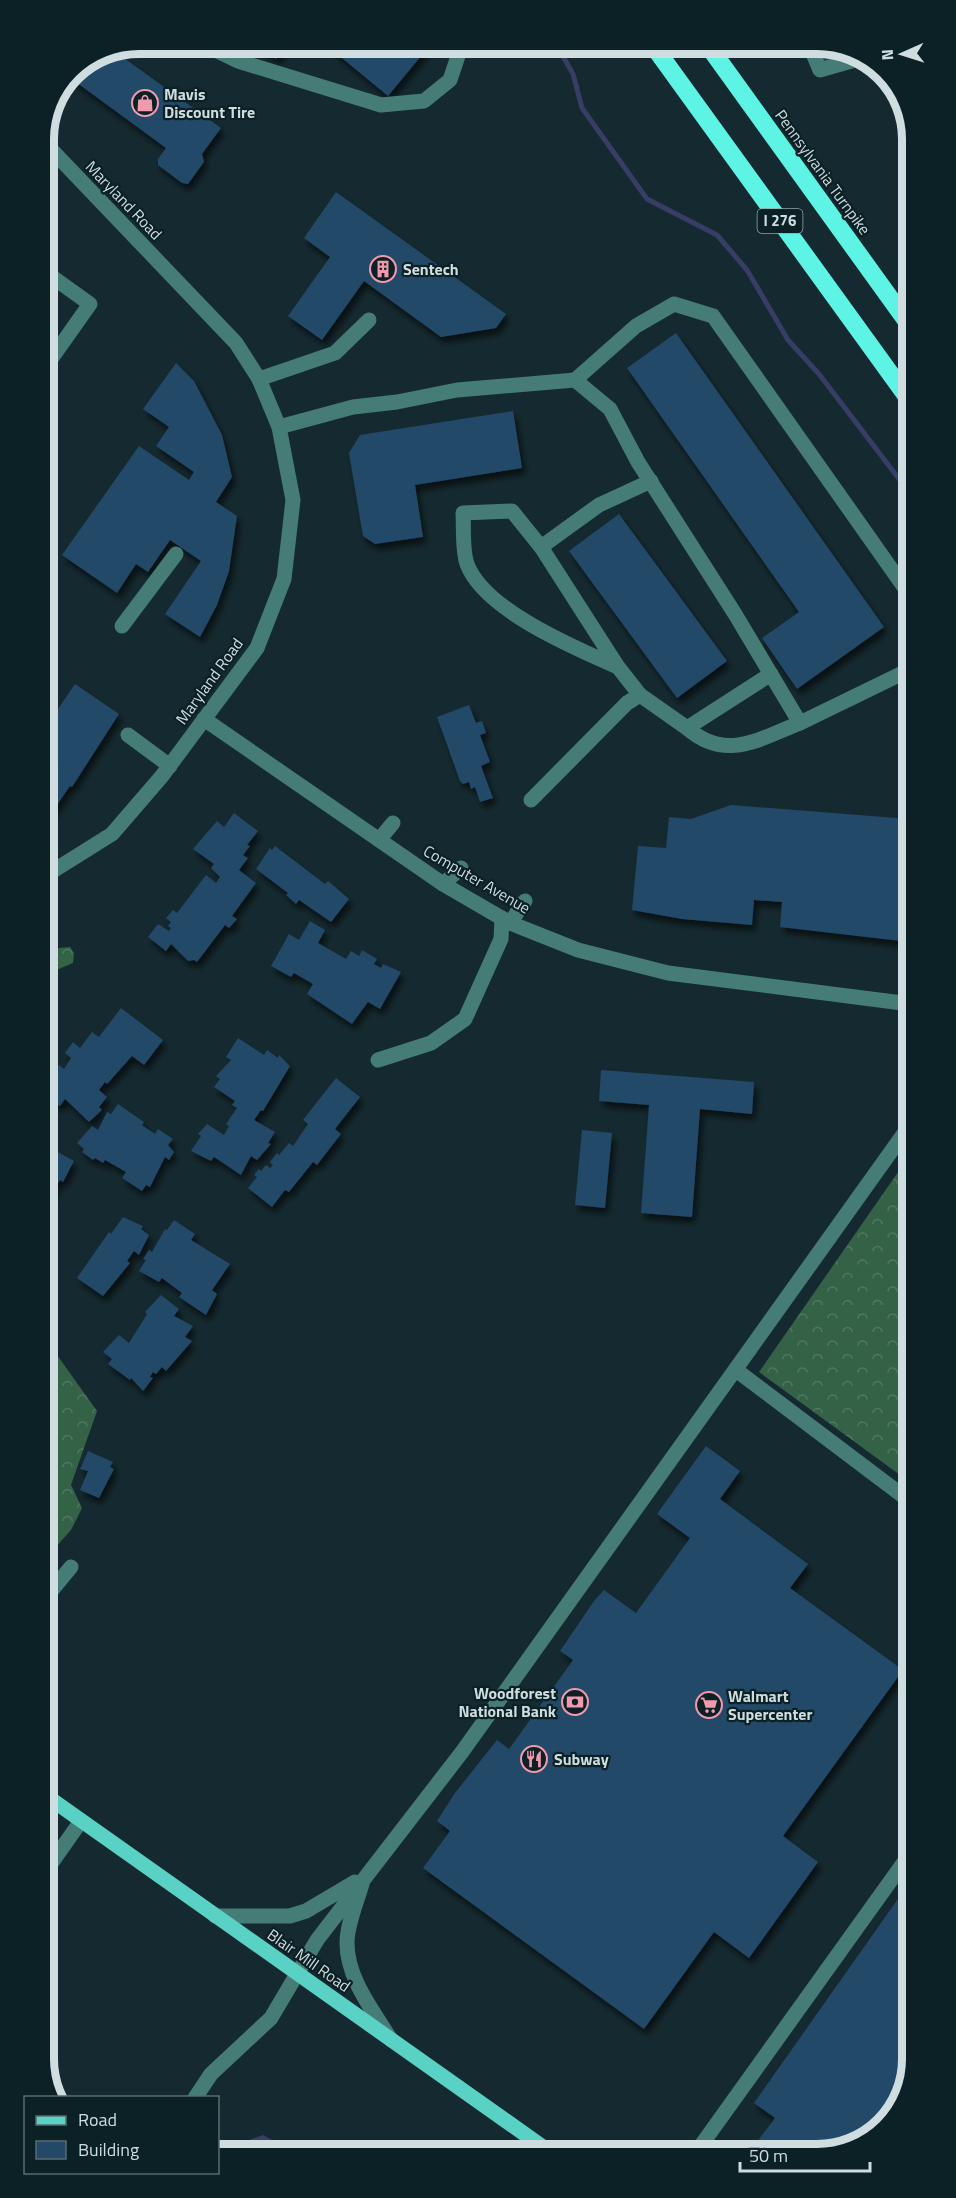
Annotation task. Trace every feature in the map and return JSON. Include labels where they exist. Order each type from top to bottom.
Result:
[{"type":"highway","name":"I 276","points":[[659,54],[902,390]]},
{"type":"highway","name":"Pennsylvania Turnpike","points":[[714,54],[902,315]]},
{"type":"main road","name":"Blair Mill Road","points":[[54,1801],[540,2144]]},
{"type":"street","points":[[224,54],[238,61],[381,105],[424,101],[450,80],[459,54]]},
{"type":"street","points":[[813,54],[820,70],[852,61]]},
{"type":"street","name":"Maryland Road","points":[[54,158],[236,342],[259,379],[279,427],[293,500],[284,579],[257,648],[170,766],[112,834],[54,870]]},
{"type":"street","points":[[54,278],[90,304],[54,355]]},
{"type":"street","points":[[279,427],[353,407],[397,402],[457,390],[575,380],[636,326],[675,304],[713,316],[902,584]]},
{"type":"street","points":[[259,379],[335,353],[369,320]]},
{"type":"street","points":[[575,380],[610,410],[800,723]]},
{"type":"street","points":[[541,548],[599,505],[651,481]]},
{"type":"street","points":[[618,667],[549,636],[487,594],[467,564],[463,513],[512,511],[541,548],[618,667],[640,695],[699,738],[727,747],[741,746],[800,723],[902,673]]},
{"type":"street","points":[[122,626],[176,554]]},
{"type":"street","points":[[687,728],[771,674]]},
{"type":"street","points":[[531,800],[611,718],[640,695]]},
{"type":"street","name":"Computer Avenue","points":[[204,719],[443,884],[506,920],[578,950],[668,973],[902,1003]]},
{"type":"street","points":[[128,735],[170,766]]},
{"type":"street","points":[[379,840],[393,823]]},
{"type":"street","points":[[443,884],[461,868]]},
{"type":"street","points":[[378,1060],[431,1042],[465,1019],[501,939],[506,920],[525,901]]},
{"type":"street","points":[[196,2096],[211,2074],[271,2018],[317,1940],[462,1752],[902,1136]]},
{"type":"street","points":[[736,1370],[902,1495]]},
{"type":"street","points":[[54,1588],[71,1567]]},
{"type":"street","points":[[54,1859],[81,1821]]},
{"type":"street","points":[[702,2144],[902,1865]]},
{"type":"street","points":[[215,1916],[290,1916],[306,1911],[365,1875]]},
{"type":"street","points":[[365,1875],[347,1941],[349,1962],[358,1985],[391,2040]]},
{"type":"green space","points":[[70,947],[74,953],[73,963],[54,971],[54,951],[59,948]]},
{"type":"green space","points":[[902,1166],[902,1476],[759,1372]]},
{"type":"green space","points":[[54,1351],[97,1411],[71,1485],[82,1508],[71,1530],[54,1549]]},
{"type":"water","points":[[263,2135],[278,2144],[246,2144],[249,2140]]},
{"type":"building","points":[[270,54],[280,54],[276,59]]},
{"type":"building","points":[[337,54],[423,54],[388,96]]},
{"type":"building","points":[[823,54],[849,60],[826,66]]},
{"type":"building","name":"Mavis Discount Tire","points":[[121,56],[221,128],[202,154],[204,162],[188,184],[182,183],[158,165],[158,159],[166,148],[76,82],[96,65]]},
{"type":"building","name":"Sentech","points":[[336,192],[506,314],[496,328],[441,337],[364,281],[322,340],[288,316],[330,257],[304,238]]},
{"type":"building","points":[[676,333],[884,627],[797,689],[762,638],[799,612],[627,368]]},
{"type":"building","points":[[176,363],[194,381],[222,435],[232,477],[216,502],[237,516],[229,571],[217,605],[200,637],[165,614],[201,561],[170,540],[148,572],[136,564],[117,593],[62,555],[139,446],[189,480],[194,472],[156,446],[169,427],[143,409]]},
{"type":"building","points":[[513,411],[522,468],[415,485],[423,537],[375,544],[363,536],[349,453],[360,435]]},
{"type":"building","points":[[619,514],[727,661],[677,698],[569,551]]},
{"type":"building","points":[[75,684],[119,714],[72,787],[70,786],[54,809],[54,711],[56,712]]},
{"type":"building","points":[[469,705],[476,723],[482,721],[486,733],[480,735],[490,762],[481,766],[493,798],[480,802],[475,787],[471,789],[469,782],[463,784],[460,781],[437,717]]},
{"type":"building","points":[[731,805],[902,818],[902,941],[780,927],[782,902],[754,900],[752,925],[682,919],[632,910],[638,846],[666,848],[669,817],[691,819]]},
{"type":"building","points":[[234,813],[258,831],[247,845],[250,846],[243,855],[248,858],[239,870],[256,883],[232,916],[237,919],[229,928],[225,925],[197,962],[188,961],[171,944],[166,951],[148,937],[158,924],[169,931],[171,928],[168,926],[171,922],[166,918],[173,910],[177,913],[206,875],[216,883],[220,877],[211,868],[214,864],[193,849],[217,821],[224,827]]},
{"type":"building","points":[[275,846],[325,884],[328,881],[349,899],[331,922],[299,900],[296,904],[286,895],[288,893],[256,869],[270,848],[272,850]]},
{"type":"building","points":[[310,921],[325,930],[318,943],[346,959],[351,951],[359,956],[362,950],[377,959],[374,964],[381,968],[383,964],[401,972],[380,1009],[368,1002],[352,1024],[307,994],[313,984],[294,973],[291,977],[271,966],[289,934],[299,940]]},
{"type":"building","points":[[121,1008],[163,1040],[144,1065],[132,1056],[107,1084],[105,1082],[99,1090],[107,1097],[99,1107],[102,1110],[89,1122],[65,1099],[60,1106],[54,1103],[54,1070],[59,1065],[64,1069],[71,1058],[65,1053],[73,1042],[80,1048],[92,1032],[99,1037]]},
{"type":"building","points":[[238,1038],[264,1055],[267,1050],[278,1058],[279,1055],[290,1066],[263,1111],[261,1110],[254,1120],[275,1132],[268,1143],[271,1144],[257,1160],[251,1156],[241,1175],[214,1157],[211,1161],[191,1151],[201,1136],[198,1134],[207,1124],[224,1135],[229,1126],[226,1124],[237,1108],[232,1105],[235,1101],[214,1087],[220,1079],[216,1076],[231,1060],[226,1057]]},
{"type":"building","points":[[601,1070],[754,1082],[752,1114],[700,1109],[692,1217],[641,1213],[649,1105],[599,1101]]},
{"type":"building","points":[[336,1078],[360,1097],[335,1129],[341,1134],[317,1165],[313,1162],[289,1192],[285,1190],[272,1207],[248,1188],[257,1177],[254,1175],[266,1165],[270,1168],[273,1165],[270,1162],[289,1143],[293,1146],[308,1124],[303,1120]]},
{"type":"building","points":[[118,1104],[144,1122],[142,1125],[155,1134],[158,1129],[173,1139],[168,1145],[174,1152],[169,1160],[165,1157],[150,1187],[146,1185],[142,1191],[122,1178],[126,1172],[105,1160],[103,1163],[95,1158],[93,1160],[82,1152],[84,1149],[77,1143],[92,1126],[98,1130],[107,1112],[111,1114]]},
{"type":"building","points":[[582,1130],[612,1133],[605,1208],[575,1205]]},
{"type":"building","points":[[54,1150],[74,1161],[63,1182],[60,1180],[54,1189]]},
{"type":"building","points":[[123,1217],[143,1226],[141,1229],[149,1235],[139,1255],[134,1251],[127,1261],[130,1263],[103,1296],[77,1278],[109,1232],[111,1234]]},
{"type":"building","points":[[174,1220],[195,1234],[191,1240],[230,1264],[212,1290],[217,1294],[206,1315],[179,1297],[182,1293],[162,1278],[159,1282],[139,1271],[149,1250],[152,1252],[165,1229],[167,1230]]},
{"type":"building","points":[[161,1295],[179,1309],[174,1316],[193,1326],[185,1337],[192,1341],[166,1371],[162,1367],[156,1374],[153,1372],[150,1377],[153,1378],[143,1391],[131,1378],[130,1380],[108,1364],[112,1359],[103,1352],[119,1335],[129,1343],[147,1314],[145,1312]]},
{"type":"building","name":"Walmart Supercenter","points":[[706,1446],[740,1471],[720,1499],[808,1564],[790,1588],[902,1671],[783,1836],[818,1862],[749,1958],[714,1932],[644,2029],[423,1868],[450,1831],[437,1821],[455,1793],[497,1740],[509,1749],[573,1660],[560,1651],[594,1601],[604,1590],[636,1613],[690,1538],[657,1514]]},
{"type":"building","points":[[88,1451],[113,1462],[110,1467],[114,1469],[99,1498],[80,1490],[88,1471],[80,1469]]},
{"type":"building","points":[[902,1893],[902,2059],[897,2086],[884,2111],[864,2130],[844,2139],[817,2144],[756,2144],[775,2118],[754,2103]]},
{"type":"waterway","points":[[562,54],[573,74],[582,108],[647,199],[717,235],[747,270],[788,340],[819,374],[902,483]]},
{"type":"place","name":"Mavis Discount Tire","points":[[145,103]]},
{"type":"place","name":"Sentech","points":[[383,269]]},
{"type":"place","name":"Woodforest National Bank","points":[[575,1702]]},
{"type":"place","name":"Walmart Supercenter","points":[[709,1705]]},
{"type":"place","name":"Subway","points":[[534,1759]]}]
